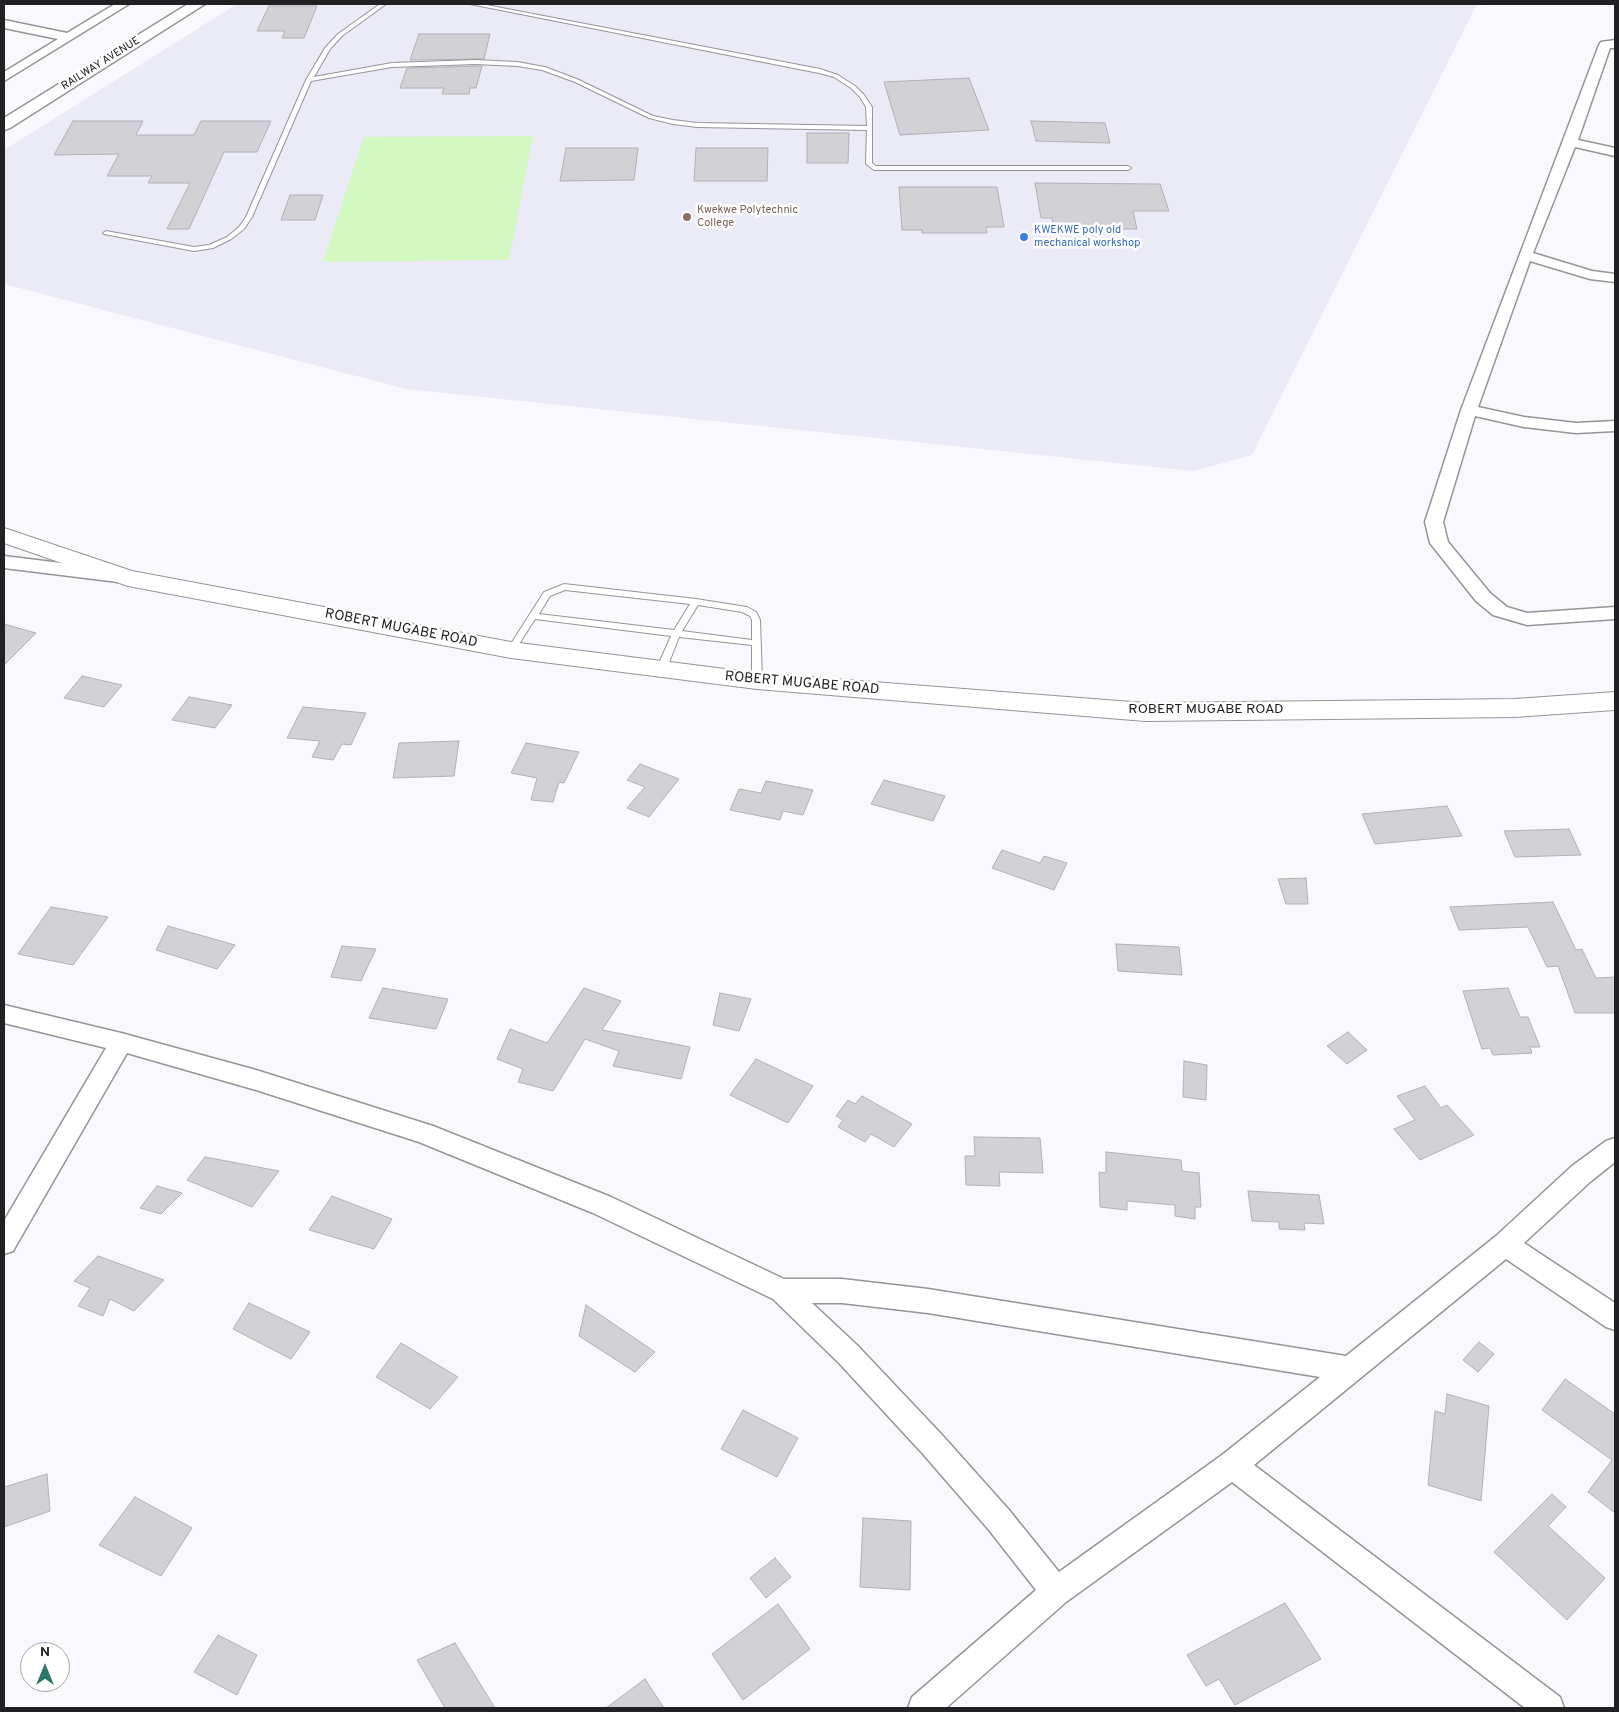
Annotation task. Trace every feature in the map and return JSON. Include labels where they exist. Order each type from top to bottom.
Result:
[{"type":"main road","name":"ROBERT MUGABE ROAD","points":[[4,535],[128,578],[510,650],[757,681],[1145,712],[1515,708],[1615,701]]},
{"type":"street","points":[[4,77],[123,4]]},
{"type":"street","name":"RAILWAY AVENUE","points":[[4,125],[198,4]]},
{"type":"street","points":[[4,24],[69,37]]},
{"type":"street","points":[[1615,44],[1605,45],[1570,142],[1525,255],[1469,410],[1434,522],[1439,543],[1483,596],[1500,611],[1527,619],[1615,613]]},
{"type":"street","points":[[1570,142],[1615,152]]},
{"type":"street","points":[[1525,255],[1590,275],[1615,278]]},
{"type":"street","points":[[1469,410],[1524,422],[1568,427],[1615,426]]},
{"type":"street","points":[[4,562],[128,578]]},
{"type":"street","points":[[4,1014],[121,1042],[256,1080],[424,1133],[602,1205],[782,1291],[848,1354],[933,1445],[999,1520],[1056,1592]]},
{"type":"street","points":[[4,1243],[121,1042]]},
{"type":"street","points":[[923,1708],[1056,1592],[1232,1465],[1505,1244],[1581,1174],[1615,1148]]},
{"type":"street","points":[[1505,1244],[1615,1318]]},
{"type":"street","points":[[782,1291],[842,1291],[909,1298],[1349,1369]]},
{"type":"street","points":[[1232,1465],[1549,1708]]},
{"type":"lane","points":[[106,233],[194,249],[211,247],[229,238],[242,228],[249,217],[309,80],[328,48],[340,35],[383,4]]},
{"type":"lane","points":[[473,4],[820,71],[836,76],[853,86],[869,108],[869,164],[874,168],[1128,168]]},
{"type":"lane","points":[[309,80],[392,65],[475,62],[517,64],[543,68],[577,81],[652,117],[673,122],[697,126],[870,128]]},
{"type":"lane","points":[[510,650],[547,594],[564,587],[696,602],[744,609],[753,614],[756,620],[757,681]]},
{"type":"lane","points":[[661,670],[676,634],[696,602]]},
{"type":"lane","points":[[534,616],[756,643]]},
{"type":"shaded area","name":"Kwekwe Polytechnic College","points":[[237,4],[1477,4],[1252,455],[1193,471],[406,389],[4,284],[4,150]]},
{"type":"green space","points":[[533,136],[509,260],[323,262],[364,137]]},
{"type":"building","points":[[269,6],[317,6],[304,38],[282,38],[285,31],[257,31]]},
{"type":"building","points":[[419,34],[490,34],[484,59],[410,60]]},
{"type":"building","points":[[482,66],[476,88],[470,88],[469,94],[442,94],[444,88],[400,88],[407,68]]},
{"type":"building","points":[[969,78],[989,130],[900,135],[884,82]]},
{"type":"building","points":[[73,121],[143,121],[136,135],[194,135],[201,121],[271,121],[257,152],[224,152],[189,229],[167,229],[190,183],[148,183],[152,176],[107,176],[119,154],[54,155]]},
{"type":"building","points":[[1031,121],[1105,123],[1110,143],[1036,141]]},
{"type":"building","points":[[807,133],[849,133],[848,163],[807,163]]},
{"type":"building","points":[[566,148],[638,148],[634,180],[560,181]]},
{"type":"building","points":[[696,148],[768,148],[767,181],[694,181]]},
{"type":"building","points":[[1035,183],[1160,184],[1169,211],[1133,211],[1137,229],[1054,229],[1052,218],[1041,218]]},
{"type":"building","points":[[899,187],[997,187],[1004,227],[986,227],[987,233],[922,233],[922,230],[902,230]]},
{"type":"building","points":[[290,195],[323,195],[315,220],[281,220]]},
{"type":"building","points":[[4,624],[36,633],[4,665]]},
{"type":"building","points":[[82,676],[122,685],[104,707],[64,698]]},
{"type":"building","points":[[189,697],[232,705],[215,728],[172,720]]},
{"type":"building","points":[[303,707],[366,713],[351,745],[342,744],[333,760],[312,757],[320,741],[287,738]]},
{"type":"building","points":[[459,741],[454,776],[393,778],[399,743]]},
{"type":"building","points":[[526,743],[579,752],[564,783],[559,782],[553,802],[531,800],[537,778],[511,773]]},
{"type":"building","points":[[640,764],[679,779],[649,817],[627,808],[645,787],[627,780]]},
{"type":"building","points":[[884,780],[945,796],[933,821],[871,804]]},
{"type":"building","points":[[766,781],[813,790],[803,815],[783,811],[780,820],[730,810],[739,789],[761,793]]},
{"type":"building","points":[[1447,806],[1462,836],[1375,844],[1362,814]]},
{"type":"building","points":[[1569,829],[1581,855],[1515,857],[1504,831]]},
{"type":"building","points":[[1002,850],[1040,863],[1044,856],[1067,863],[1054,890],[992,868]]},
{"type":"building","points":[[1306,878],[1308,904],[1286,904],[1278,879]]},
{"type":"building","points":[[1553,902],[1576,950],[1582,949],[1596,978],[1615,977],[1615,1013],[1575,1013],[1558,966],[1547,967],[1528,927],[1459,930],[1450,907]]},
{"type":"building","points":[[51,907],[108,917],[73,965],[18,954]]},
{"type":"building","points":[[168,926],[235,945],[217,969],[156,950]]},
{"type":"building","points":[[1116,944],[1179,947],[1182,975],[1118,971]]},
{"type":"building","points":[[342,946],[376,949],[361,981],[331,977]]},
{"type":"building","points":[[383,988],[448,999],[436,1029],[369,1018]]},
{"type":"building","points":[[584,988],[621,1001],[602,1030],[690,1047],[681,1079],[613,1066],[619,1051],[585,1039],[553,1091],[518,1082],[523,1069],[497,1059],[510,1029],[547,1043]]},
{"type":"building","points":[[1508,988],[1520,1017],[1528,1017],[1540,1047],[1530,1047],[1532,1053],[1493,1055],[1490,1048],[1482,1049],[1463,991]]},
{"type":"building","points":[[720,993],[751,999],[739,1031],[713,1025]]},
{"type":"building","points":[[1348,1032],[1367,1050],[1347,1064],[1327,1046]]},
{"type":"building","points":[[756,1059],[813,1086],[788,1123],[730,1095]]},
{"type":"building","points":[[1184,1061],[1207,1065],[1206,1100],[1183,1097]]},
{"type":"building","points":[[1425,1086],[1441,1108],[1447,1105],[1474,1135],[1420,1160],[1394,1129],[1415,1120],[1397,1096]]},
{"type":"building","points":[[862,1096],[912,1124],[894,1147],[871,1134],[865,1142],[838,1127],[843,1120],[836,1116],[848,1100],[855,1104]]},
{"type":"building","points":[[974,1137],[1040,1138],[1043,1173],[999,1172],[1000,1186],[966,1185],[965,1156],[975,1156]]},
{"type":"building","points":[[1106,1152],[1181,1160],[1182,1171],[1199,1173],[1201,1207],[1195,1207],[1195,1219],[1175,1216],[1175,1205],[1127,1201],[1127,1210],[1100,1207],[1099,1172],[1106,1173]]},
{"type":"building","points":[[205,1157],[279,1171],[252,1207],[187,1180]]},
{"type":"building","points":[[157,1186],[182,1193],[161,1214],[140,1208]]},
{"type":"building","points":[[1248,1191],[1319,1195],[1324,1224],[1304,1223],[1305,1230],[1279,1229],[1279,1222],[1252,1221]]},
{"type":"building","points":[[332,1196],[392,1219],[374,1249],[309,1230]]},
{"type":"building","points":[[98,1256],[164,1280],[134,1311],[110,1299],[103,1316],[78,1306],[90,1288],[74,1281]]},
{"type":"building","points":[[249,1303],[310,1332],[291,1359],[233,1329]]},
{"type":"building","points":[[586,1305],[655,1352],[635,1372],[579,1336]]},
{"type":"building","points":[[1479,1342],[1494,1354],[1478,1372],[1463,1360]]},
{"type":"building","points":[[401,1343],[458,1377],[430,1409],[376,1377]]},
{"type":"building","points":[[1565,1379],[1615,1414],[1615,1513],[1588,1492],[1612,1460],[1542,1410]]},
{"type":"building","points":[[1447,1394],[1489,1406],[1481,1501],[1428,1485],[1435,1411],[1445,1414]]},
{"type":"building","points":[[743,1410],[798,1438],[777,1477],[721,1449]]},
{"type":"building","points":[[47,1474],[50,1511],[4,1527],[4,1487]]},
{"type":"building","points":[[1552,1494],[1566,1507],[1548,1526],[1605,1578],[1567,1620],[1494,1552]]},
{"type":"building","points":[[135,1497],[192,1528],[161,1576],[99,1545]]},
{"type":"building","points":[[863,1518],[911,1521],[910,1590],[860,1587]]},
{"type":"building","points":[[775,1558],[791,1577],[766,1598],[750,1578]]},
{"type":"building","points":[[1285,1603],[1321,1659],[1235,1705],[1219,1679],[1206,1686],[1187,1655]]},
{"type":"building","points":[[778,1604],[810,1649],[743,1700],[712,1654]]},
{"type":"building","points":[[218,1635],[257,1655],[237,1695],[194,1672]]},
{"type":"building","points":[[455,1643],[495,1708],[445,1708],[417,1660]]},
{"type":"building","points":[[645,1679],[664,1708],[606,1708]]},
{"type":"place","name":"Kwekwe Polytechnic College","points":[[687,217]]},
{"type":"place","name":"KWEKWE poly old mechanical workshop","points":[[1024,237]]}]
